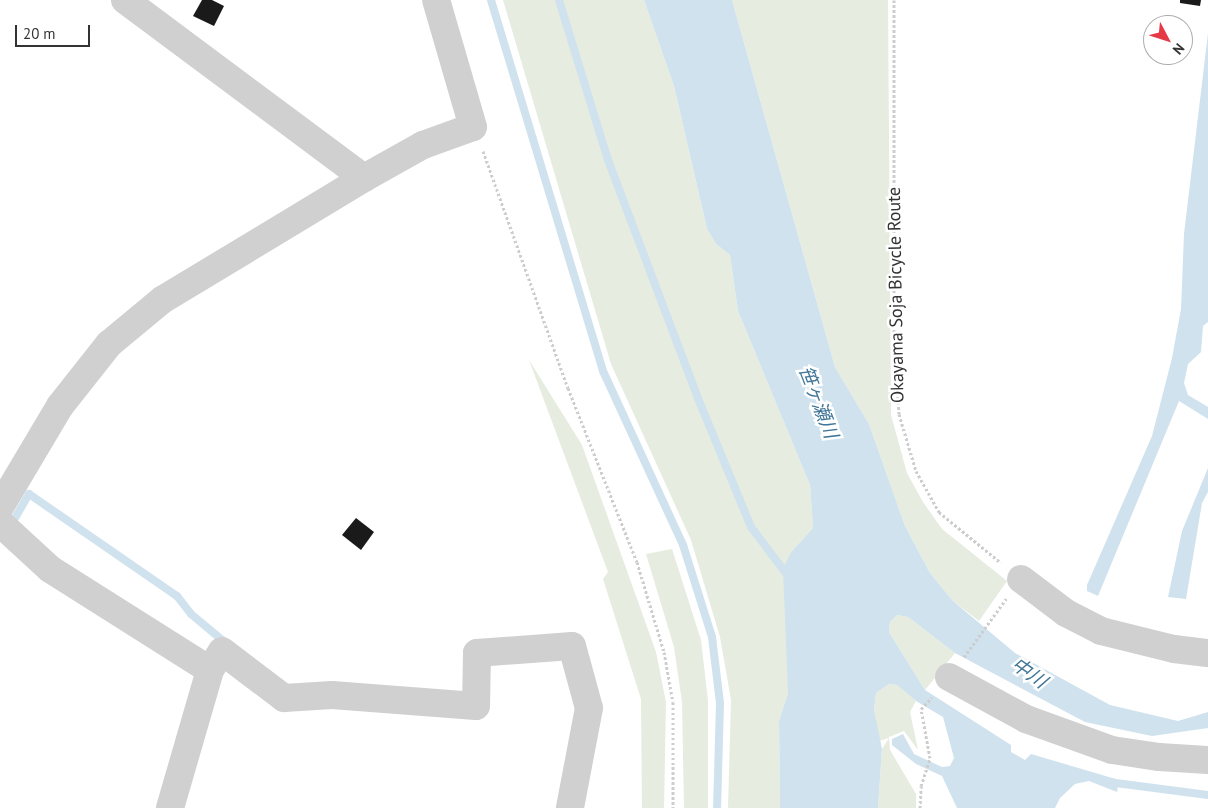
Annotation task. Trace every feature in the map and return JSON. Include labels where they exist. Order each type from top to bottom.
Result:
[{"type":"street","points":[[125,0],[364,178]]},
{"type":"street","points":[[0,507],[60,406],[109,344],[162,300],[364,178],[423,145],[473,127],[436,0]]},
{"type":"street","points":[[0,523],[50,569],[210,670]]},
{"type":"street","points":[[1018,583],[1066,613],[1101,631],[1174,649],[1208,653]]},
{"type":"street","points":[[170,808],[210,670],[222,651],[284,698],[332,695],[476,706],[477,653],[572,646],[589,708],[570,808]]},
{"type":"street","points":[[954,670],[1026,719],[1112,750],[1159,758],[1208,760]]},
{"type":"path","name":"Okayama Soja Bicycle Route","points":[[894,0],[894,347],[899,414],[916,471],[939,512],[1018,583]]},
{"type":"path","points":[[473,127],[506,209],[568,388],[636,562],[664,652],[673,702],[673,808]]},
{"type":"path","points":[[954,670],[1018,583]]},
{"type":"path","points":[[920,808],[921,786],[930,758],[921,709]]},
{"type":"shaded area","points":[[503,0],[644,0],[674,86],[707,229],[716,244],[730,255],[738,311],[810,485],[813,528],[792,551],[788,693],[779,721],[780,808],[728,808],[731,700],[720,637],[691,540],[611,364]]},
{"type":"shaded area","points":[[732,0],[888,0],[891,415],[907,473],[923,502],[942,529],[1007,581],[979,621],[953,601],[930,573],[905,526],[869,424],[835,367]]},
{"type":"shaded area","points":[[529,360],[582,445],[656,652],[666,702],[664,808],[642,808],[641,699],[603,579],[608,572]]},
{"type":"shaded area","points":[[672,549],[701,640],[708,701],[708,808],[684,808],[682,702],[674,647],[646,554]]},
{"type":"shaded area","points":[[897,615],[908,617],[955,653],[925,690],[889,632],[890,622]]},
{"type":"shaded area","points":[[889,684],[897,685],[916,701],[910,712],[918,750],[904,731],[889,737],[890,750],[916,794],[916,808],[878,808],[882,749],[889,738],[879,741],[874,710],[876,693]]},
{"type":"water","points":[[644,0],[732,0],[835,367],[869,424],[905,526],[930,573],[953,601],[1015,653],[1110,705],[1178,721],[1208,712],[1208,728],[1152,736],[1085,722],[955,653],[908,617],[897,615],[890,622],[889,632],[925,690],[1011,745],[1011,752],[1025,760],[1031,754],[1119,780],[1117,792],[1089,781],[1075,784],[1060,798],[1055,808],[957,808],[942,776],[916,764],[892,745],[892,739],[903,734],[914,754],[942,767],[950,766],[954,758],[943,717],[916,701],[897,685],[889,684],[876,693],[874,710],[882,749],[878,808],[780,808],[779,721],[788,693],[783,568],[792,551],[813,528],[810,485],[738,311],[730,255],[716,244],[707,229],[674,86]]},
{"type":"water","points":[[1208,33],[1208,322],[1203,326],[1201,352],[1188,364],[1184,383],[1188,395],[1208,407],[1208,419],[1179,401],[1098,596],[1087,591],[1087,585],[1152,436],[1172,358],[1181,309],[1184,234]]},
{"type":"water","points":[[1208,468],[1208,492],[1202,503],[1186,599],[1168,597],[1182,531]]},
{"type":"building","points":[[202,0],[212,0],[224,6],[214,26],[193,16]]},
{"type":"building","points":[[1180,0],[1201,0],[1200,6],[1180,3]]},
{"type":"building","points":[[356,518],[374,532],[361,550],[342,535]]},
{"type":"waterway","points":[[491,0],[603,371],[683,545],[712,637],[720,703],[717,808]]},
{"type":"waterway","points":[[559,0],[608,160],[697,396],[751,527],[788,576]]},
{"type":"waterway","points":[[11,525],[29,494],[177,596],[191,614],[227,644]]},
{"type":"waterway","points":[[1108,782],[1208,795]]},
{"type":"water label","name":"笹ヶ瀬川","points":[[818,402]]},
{"type":"water label","name":"中川","points":[[1029,673]]}]
